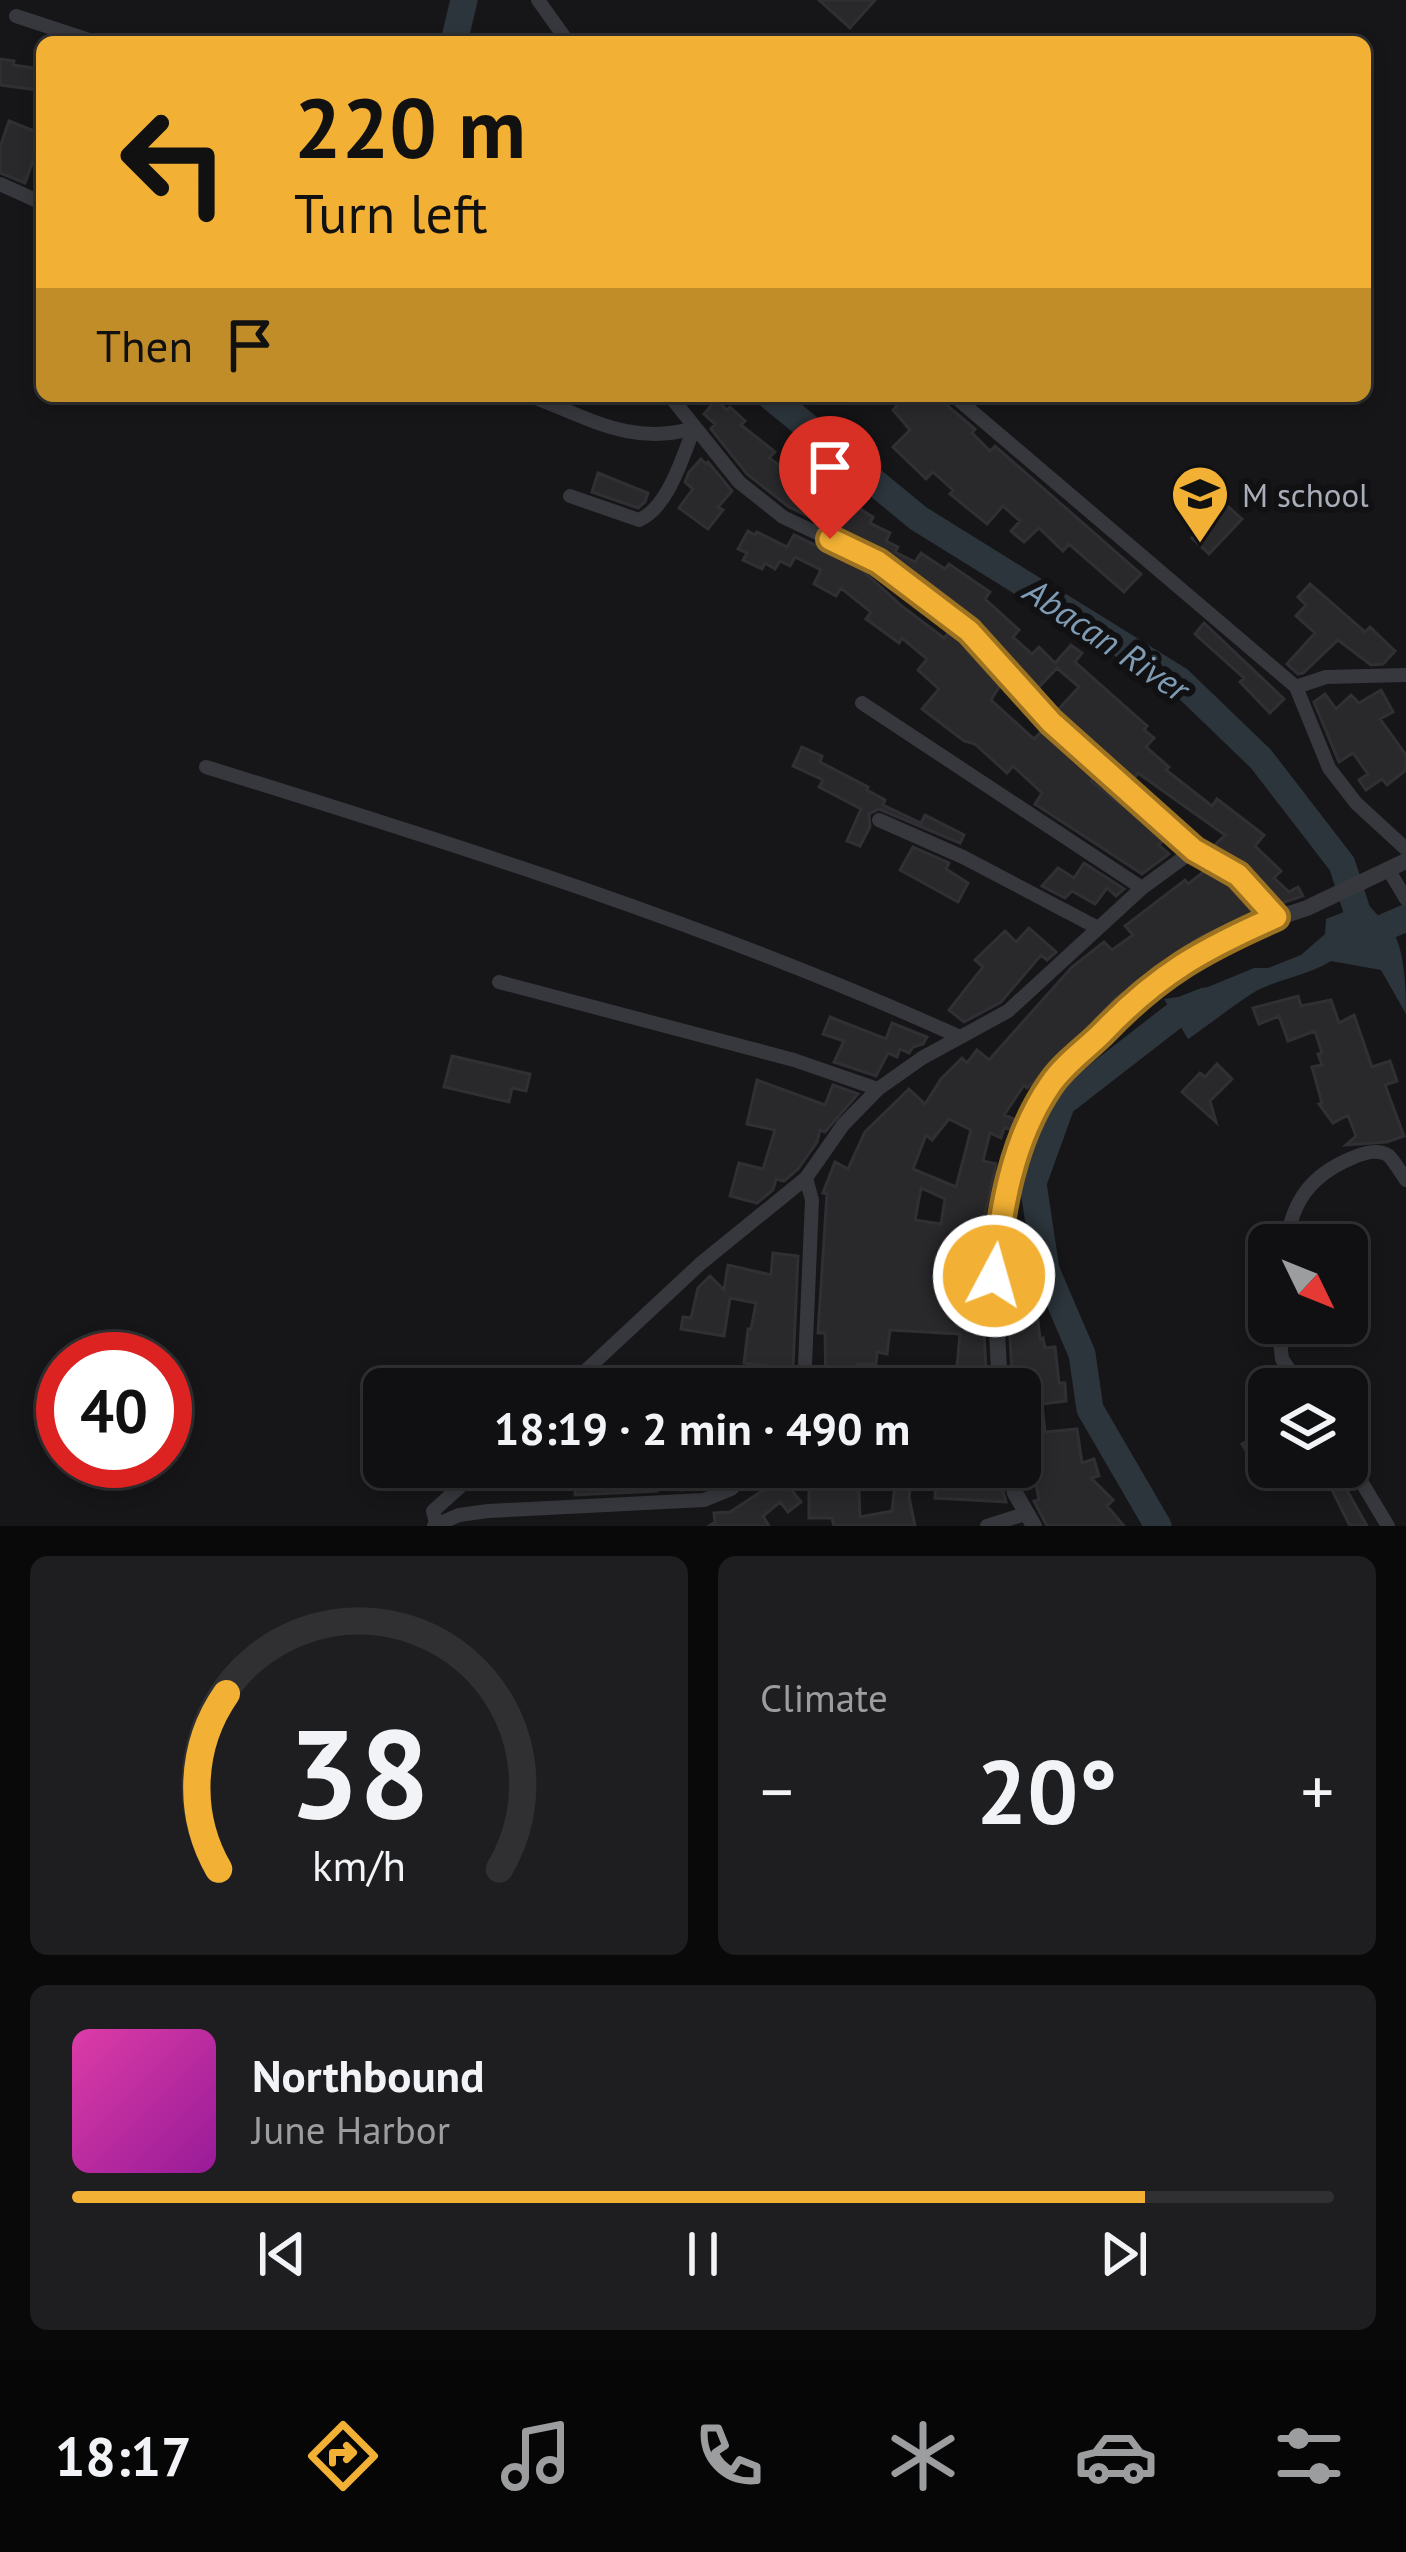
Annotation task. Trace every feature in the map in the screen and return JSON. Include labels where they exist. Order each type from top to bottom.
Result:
[{"type":"street","points":[[538,0],[564,36]]},
{"type":"street","points":[[16,16],[77,36]]},
{"type":"street","points":[[0,184],[36,200]]},
{"type":"street","points":[[546,402],[628,433],[662,438],[694,428]]},
{"type":"street","points":[[674,402],[739,482],[783,518],[878,562],[969,631],[1051,722],[1194,850],[1238,875],[1276,917]]},
{"type":"street","points":[[960,402],[1296,687],[1329,768],[1370,817],[1406,849]]},
{"type":"street","points":[[570,496],[639,520],[650,515],[694,428]]},
{"type":"street","points":[[1296,687],[1326,677],[1406,675]]},
{"type":"street","points":[[862,703],[1142,888]]},
{"type":"street","points":[[206,767],[466,848],[830,978],[960,1037]]},
{"type":"street","points":[[879,820],[963,857],[1098,928]]},
{"type":"street","points":[[589,1368],[700,1264],[806,1178],[843,1125],[878,1088],[1008,1010],[1142,888],[1194,850]]},
{"type":"street","points":[[999,1368],[994,1276],[1001,1208],[1037,1108],[1066,1066],[1150,986],[1208,947],[1307,908],[1406,861]]},
{"type":"street","points":[[1384,871],[1406,899]]},
{"type":"street","points":[[499,982],[794,1060],[878,1088]]},
{"type":"street","points":[[1289,1224],[1306,1188],[1339,1163],[1376,1151],[1387,1154],[1406,1180]]},
{"type":"street","points":[[805,1368],[812,1200],[806,1178]]},
{"type":"street","points":[[459,1488],[433,1511],[435,1524],[488,1511],[704,1499],[732,1488]]},
{"type":"street","points":[[987,1526],[1029,1520],[1018,1488]]},
{"type":"street","points":[[1365,1488],[1388,1526]]},
{"type":"shaded area","points":[[1367,903],[1398,942],[1406,1014],[1381,970],[1331,961],[1260,989],[1188,1039],[1164,999],[1186,996],[1301,955],[1325,934],[1326,919]]},
{"type":"building","points":[[819,0],[875,0],[850,28]]},
{"type":"building","points":[[0,59],[36,68],[36,90],[0,85]]},
{"type":"building","points":[[9,121],[36,132],[36,153],[25,183],[0,173],[0,147]]},
{"type":"building","points":[[714,402],[727,410],[730,407],[745,421],[741,425],[775,452],[769,458],[788,471],[798,459],[823,486],[890,533],[886,541],[898,547],[895,552],[915,562],[921,553],[945,569],[949,564],[990,592],[985,599],[1019,630],[1013,637],[1032,654],[1039,647],[1055,663],[1071,645],[1082,653],[1075,662],[1147,726],[1144,730],[1154,738],[1146,747],[1169,767],[1166,770],[1212,806],[1217,799],[1264,835],[1255,846],[1281,871],[1274,878],[1289,892],[1298,887],[1303,896],[1279,904],[1246,868],[1212,848],[1225,835],[1138,773],[1134,778],[1059,714],[1079,687],[1057,668],[1039,687],[976,622],[885,553],[789,507],[747,474],[704,414]]},
{"type":"building","points":[[900,402],[943,402],[975,429],[972,433],[990,451],[995,446],[1141,574],[1124,592],[1069,544],[1063,551],[1039,528],[1024,542],[1011,531],[1020,521],[1003,506],[987,524],[950,494],[953,490],[933,472],[926,479],[893,447],[910,430],[893,410]]},
{"type":"building","points":[[701,459],[732,491],[708,529],[679,508],[693,489],[685,482],[689,472]]},
{"type":"building","points":[[598,473],[648,493],[645,502],[638,508],[592,492]]},
{"type":"building","points":[[1224,503],[1242,519],[1209,554],[1192,538]]},
{"type":"building","points":[[748,531],[787,547],[794,535],[864,568],[903,607],[944,638],[950,631],[961,639],[1001,684],[991,700],[1034,739],[1043,730],[1095,776],[1091,781],[1121,805],[1124,802],[1164,839],[1159,845],[1169,854],[1142,874],[1035,804],[1042,793],[1013,766],[1007,773],[975,744],[922,709],[939,689],[918,670],[927,659],[902,638],[899,643],[866,619],[871,612],[841,588],[836,596],[814,584],[821,570],[795,557],[790,566],[780,561],[775,569],[743,560],[747,553],[738,549]]},
{"type":"building","points":[[1310,584],[1365,632],[1370,627],[1395,651],[1383,664],[1371,665],[1338,640],[1303,673],[1287,664],[1315,633],[1296,616],[1306,605],[1298,597]]},
{"type":"building","points":[[1204,623],[1284,699],[1270,713],[1240,682],[1244,678],[1195,634]]},
{"type":"building","points":[[1381,690],[1393,712],[1380,719],[1406,755],[1406,770],[1387,785],[1382,779],[1366,790],[1359,780],[1368,774],[1353,753],[1339,762],[1314,702],[1325,694],[1336,709],[1351,695],[1359,703]]},
{"type":"building","points":[[802,747],[868,787],[885,800],[883,805],[921,823],[925,815],[964,835],[960,843],[879,809],[869,814],[870,827],[860,846],[847,841],[861,809],[819,787],[823,780],[793,766]]},
{"type":"building","points":[[913,847],[949,863],[946,869],[968,883],[958,902],[900,870]]},
{"type":"building","points":[[1084,863],[1124,889],[1116,896],[1107,888],[1095,904],[1072,891],[1065,898],[1042,886],[1058,868],[1074,878]]},
{"type":"building","points":[[1206,870],[1231,885],[1256,912],[1200,937],[1117,997],[1045,1071],[1027,1088],[1024,1085],[1004,1115],[1019,1121],[1015,1130],[1004,1128],[1001,1138],[990,1133],[983,1161],[996,1164],[982,1228],[986,1228],[981,1276],[986,1368],[957,1368],[960,1334],[890,1330],[887,1354],[877,1352],[876,1364],[826,1368],[825,1333],[818,1333],[827,1194],[823,1193],[835,1162],[848,1169],[865,1132],[909,1089],[925,1104],[962,1058],[967,1063],[977,1050],[989,1060],[1072,967],[1104,942],[1112,950],[1133,935],[1125,926],[1185,880],[1188,884]],"holes":[[[949,1119],[971,1130],[956,1187],[913,1169],[926,1135],[932,1140]],[[921,1188],[945,1199],[941,1224],[915,1220]]]},
{"type":"building","points":[[1029,928],[1056,952],[1047,960],[1041,955],[1001,1002],[964,1022],[949,1010],[983,967],[975,960],[1005,931],[1016,942]]},
{"type":"building","points":[[1298,996],[1301,1006],[1331,1000],[1339,1023],[1354,1015],[1372,1067],[1390,1061],[1397,1081],[1385,1085],[1404,1136],[1346,1145],[1356,1136],[1348,1115],[1333,1123],[1319,1104],[1312,1067],[1322,1065],[1318,1054],[1322,1053],[1315,1031],[1288,1041],[1279,1016],[1259,1024],[1253,1008]]},
{"type":"building","points":[[830,1017],[886,1039],[892,1023],[927,1037],[909,1053],[900,1049],[897,1057],[888,1053],[876,1076],[834,1062],[844,1041],[823,1034]]},
{"type":"building","points":[[452,1056],[530,1074],[526,1091],[512,1088],[509,1102],[444,1087]]},
{"type":"building","points":[[1217,1064],[1232,1079],[1210,1101],[1216,1122],[1182,1092]]},
{"type":"building","points":[[757,1080],[825,1105],[833,1085],[858,1094],[825,1132],[820,1130],[798,1169],[784,1181],[776,1179],[773,1190],[757,1203],[730,1196],[739,1163],[763,1169],[775,1130],[747,1124]]},
{"type":"building","points":[[773,1253],[798,1256],[793,1368],[744,1363],[756,1303],[730,1298],[724,1336],[681,1329],[683,1317],[691,1318],[698,1288],[710,1276],[724,1290],[728,1265],[771,1275]]},
{"type":"building","points":[[1034,1285],[1040,1339],[1045,1348],[1055,1347],[1059,1383],[1065,1383],[1066,1401],[1042,1404],[1045,1432],[1077,1429],[1082,1463],[1094,1459],[1099,1476],[1091,1478],[1113,1500],[1107,1506],[1124,1526],[1047,1526],[1034,1501],[1039,1500],[1037,1488],[1041,1488],[1041,1368],[1012,1368],[1007,1286]]},
{"type":"building","points":[[576,1488],[657,1488],[657,1491],[575,1495]]},
{"type":"building","points":[[767,1488],[790,1488],[801,1502],[788,1512],[780,1502],[763,1516],[769,1526],[709,1526],[715,1522],[714,1513],[730,1512]]},
{"type":"building","points":[[809,1488],[859,1488],[860,1517],[892,1511],[895,1488],[910,1488],[915,1526],[834,1526],[832,1518],[809,1518]]},
{"type":"building","points":[[936,1488],[1002,1488],[1006,1502],[935,1498]]},
{"type":"building","points":[[1331,1488],[1346,1488],[1367,1526],[1350,1526]]},
{"type":"waterway","name":"Abacan River","points":[[455,36],[464,0]]},
{"type":"waterway","name":"Abacan River","points":[[777,402],[918,518],[1179,680],[1261,759],[1342,864],[1366,939]]},
{"type":"waterway","points":[[1357,939],[1406,918]]},
{"type":"waterway","points":[[1158,1526],[1090,1409],[1082,1354],[1046,1270],[1033,1183],[1062,1103],[1182,1010],[1205,1001]]},
{"type":"place","name":"M school","points":[[1200,545]]},
{"type":"route","points":[[830,539],[878,562],[969,631],[1051,722],[1194,850],[1238,875],[1276,917],[1208,947],[1150,986],[1051,1083],[1014,1163],[1001,1208],[994,1276]]}]
